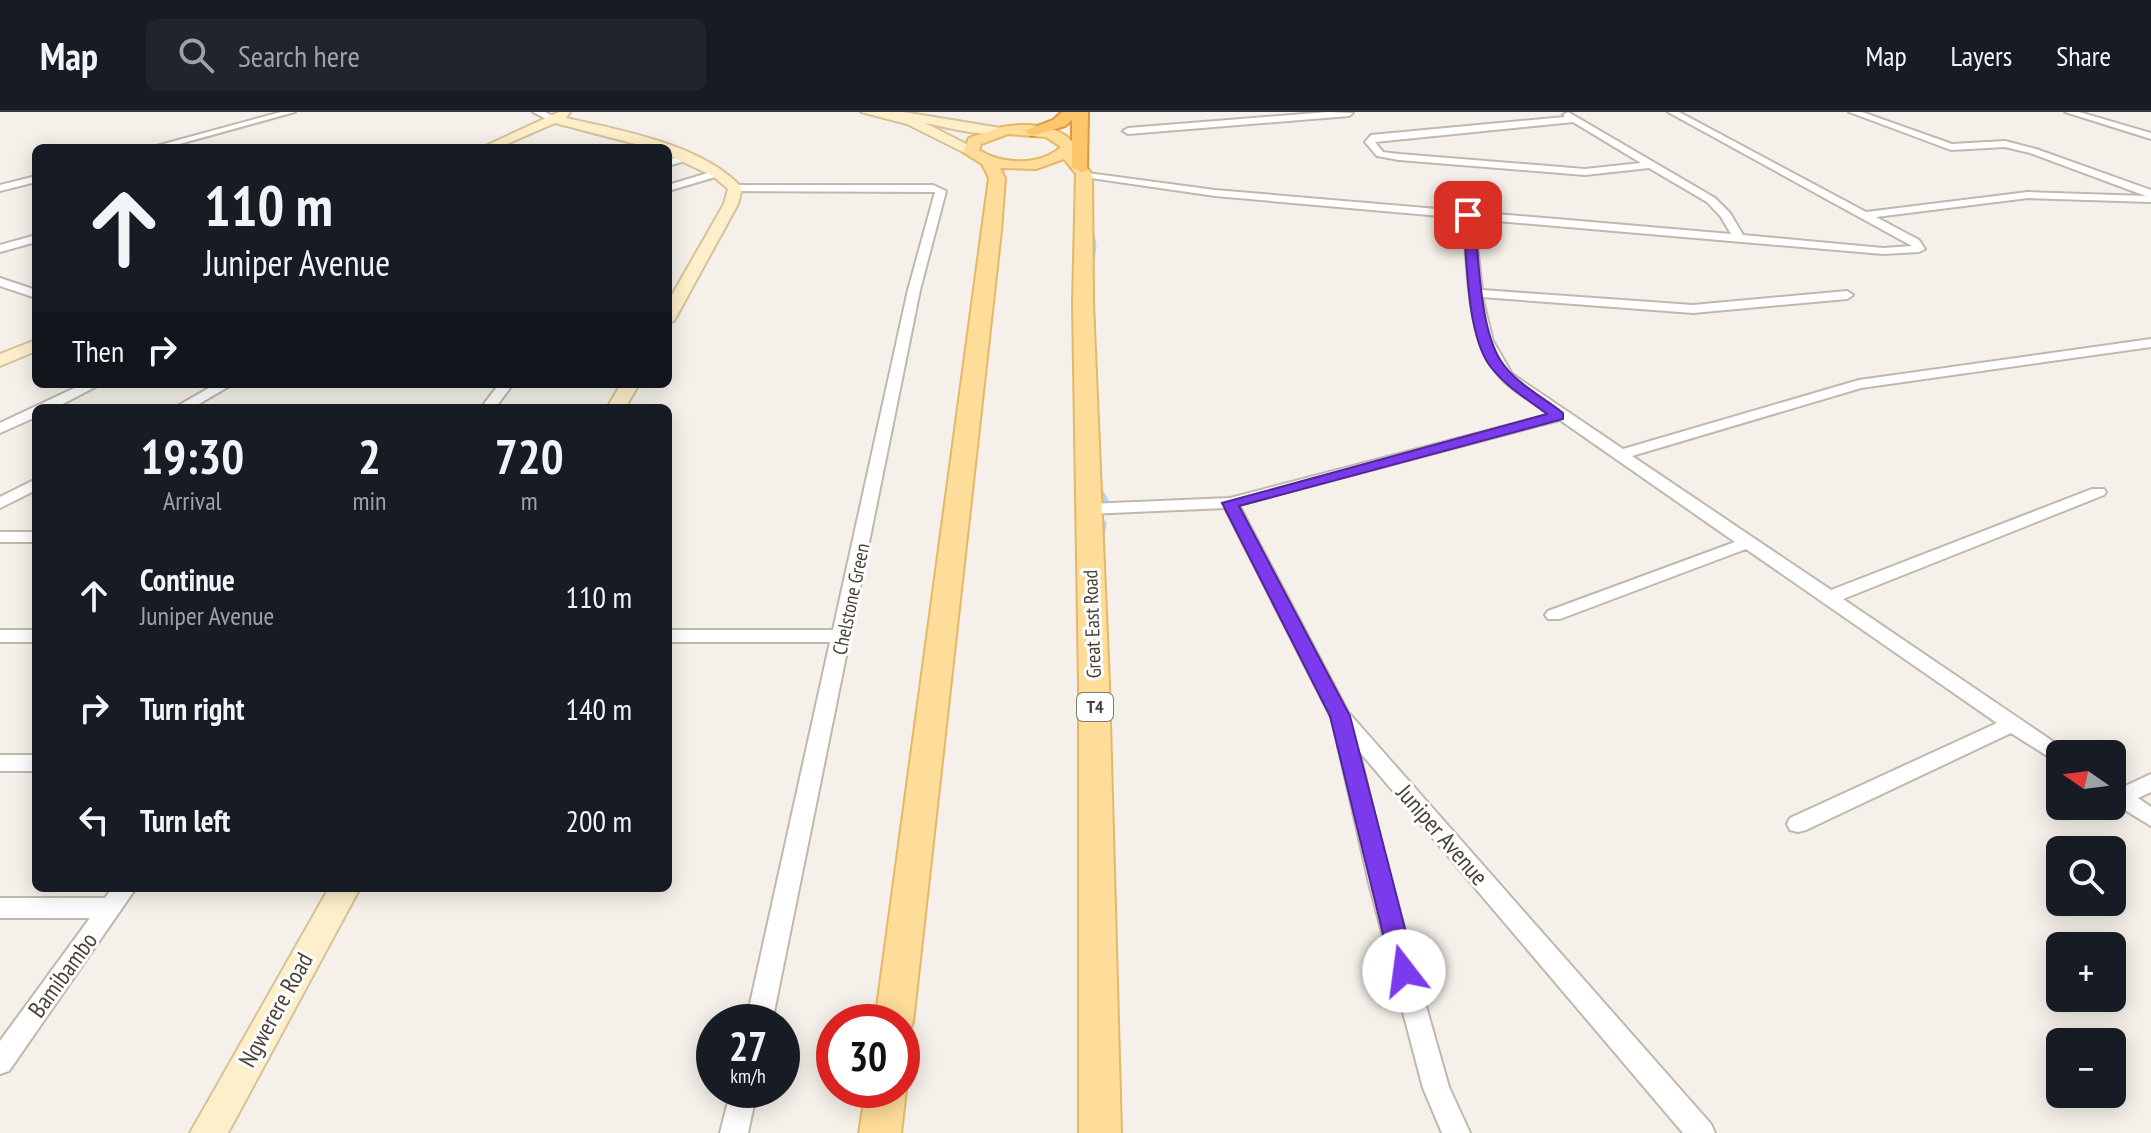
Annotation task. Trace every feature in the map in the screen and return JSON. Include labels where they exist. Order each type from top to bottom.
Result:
[{"type":"highway","points":[[1032,131],[1059,123],[1077,113]]},
{"type":"highway","points":[[1073,158],[1077,113]]},
{"type":"highway","name":"Great East Road","points":[[1073,158],[1077,113]]},
{"type":"main road","points":[[896,1004],[997,185],[996,171],[988,161],[971,152],[974,141],[1007,130],[1032,131],[1073,158]]},
{"type":"main road","points":[[949,142],[997,185]]},
{"type":"main road","points":[[988,161],[1034,163],[1073,158]]},
{"type":"main road","name":"Great East Road","points":[[1073,158],[1094,684],[1100,1133]]},
{"type":"main road","points":[[880,1133],[883,1108]]},
{"type":"street","points":[[169,144],[291,112]]},
{"type":"street","points":[[537,112],[650,144]]},
{"type":"street","points":[[496,144],[569,112]]},
{"type":"street","points":[[867,112],[911,121],[971,152]]},
{"type":"street","points":[[884,112],[974,129],[1007,130]]},
{"type":"street","points":[[1564,112],[1711,200],[1726,215],[1738,237]]},
{"type":"street","points":[[1853,112],[1951,147],[2005,144],[2033,151],[2151,196]]},
{"type":"street","points":[[2069,112],[2151,136]]},
{"type":"street","points":[[1128,131],[1349,113]]},
{"type":"street","points":[[1073,158],[1163,188],[1883,251],[1919,249],[1915,242],[1676,113]]},
{"type":"street","points":[[1575,119],[1371,138],[1370,142],[1380,154],[1399,157],[1585,172],[1648,165]]},
{"type":"street","points":[[672,152],[718,173],[735,188],[731,204],[672,310]]},
{"type":"street","points":[[672,162],[685,158]]},
{"type":"street","points":[[672,187],[718,173]]},
{"type":"street","points":[[0,188],[32,180]]},
{"type":"street","name":"Chelstone Green","points":[[735,188],[928,188],[938,189],[941,194],[914,290],[763,1004]]},
{"type":"street","points":[[1864,215],[2028,195],[2151,196]]},
{"type":"street","points":[[1468,215],[1483,338],[1494,362],[1521,389],[2046,747]]},
{"type":"street","points":[[0,249],[32,239]]},
{"type":"street","points":[[0,282],[32,293]]},
{"type":"street","points":[[1476,293],[1693,309],[1847,295]]},
{"type":"street","points":[[1619,455],[1859,384],[2151,343]]},
{"type":"street","points":[[0,361],[32,347]]},
{"type":"street","points":[[52,404],[86,388]]},
{"type":"street","points":[[188,404],[218,388]]},
{"type":"street","points":[[0,429],[32,414]]},
{"type":"street","points":[[1088,509],[1230,503],[1558,416]]},
{"type":"street","points":[[0,503],[32,486]]},
{"type":"street","points":[[1828,598],[2098,492]]},
{"type":"street","name":"Juniper Avenue","points":[[1230,503],[1340,716],[1701,1133]]},
{"type":"street","points":[[0,537],[32,537]]},
{"type":"street","points":[[1554,615],[1747,543]]},
{"type":"street","points":[[0,636],[32,636]]},
{"type":"street","points":[[672,636],[843,636]]},
{"type":"street","points":[[1340,716],[1380,883],[1436,1088],[1456,1133]]},
{"type":"street","points":[[1798,824],[2012,724]]},
{"type":"street","points":[[0,763],[32,763]]},
{"type":"street","points":[[2126,791],[2151,782]]},
{"type":"street","points":[[2126,800],[2151,818]]},
{"type":"street","name":"Bamibambo","points":[[0,1062],[122,892]]},
{"type":"street","name":"Ngwerere Road","points":[[208,1133],[343,892]]},
{"type":"street","points":[[0,908],[111,908]]},
{"type":"street","points":[[734,1133],[740,1108]]},
{"type":"waterway","points":[[1091,223],[1095,245],[1092,273]]},
{"type":"waterway","points":[[1092,291],[1094,329]]},
{"type":"waterway","points":[[1100,490],[1106,501]]},
{"type":"waterway","points":[[1102,538],[1104,523]]},
{"type":"route","points":[[1404,971],[1340,716],[1278,602],[1230,503],[1558,416],[1507,377],[1494,362],[1483,338],[1468,215]]}]
